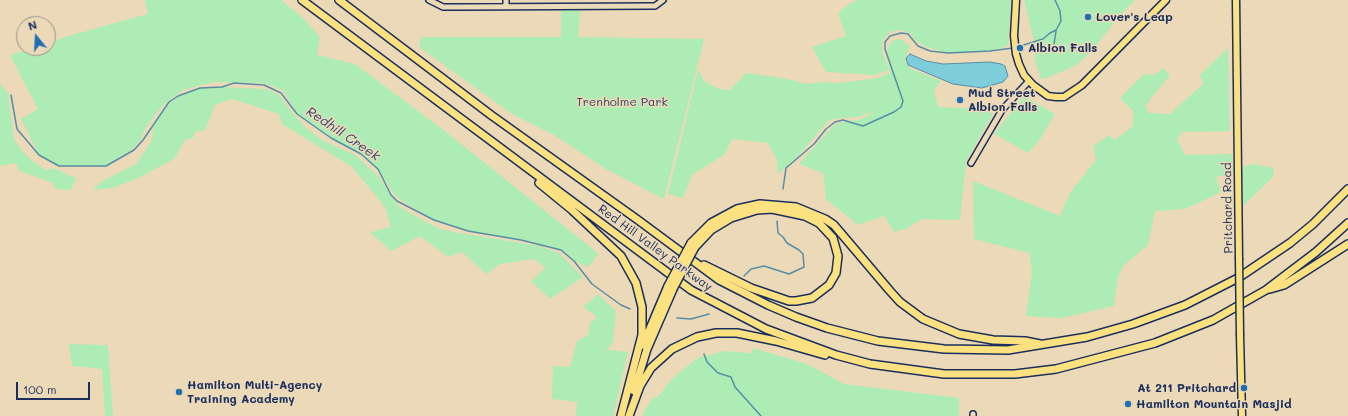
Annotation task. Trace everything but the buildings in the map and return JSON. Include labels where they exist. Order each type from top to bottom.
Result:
[{"type":"highway","name":"Red Hill Valley Parkway","points":[[302,0],[691,290],[766,329],[836,355],[870,364],[944,374],[1014,374],[1056,369],[1101,358],[1162,340],[1213,320],[1266,290],[1316,252],[1348,223]]},
{"type":"highway","name":"Red Hill Valley Parkway","points":[[339,0],[491,115],[638,220],[718,280],[768,305],[827,328],[878,341],[944,349],[1008,350],[1087,338],[1132,324],[1185,305],[1210,294],[1266,261],[1313,224],[1348,189]]},
{"type":"highway","points":[[521,164],[531,176],[572,210],[616,252],[633,275],[641,298],[643,320],[642,334],[621,416]]},
{"type":"highway","points":[[633,373],[670,288],[693,245],[711,223],[737,209],[760,204],[796,207],[825,219],[834,226],[900,302],[923,319],[958,334],[993,340],[1025,341],[1044,345]]},
{"type":"highway","points":[[675,249],[722,275],[751,288],[790,301],[804,300],[820,294],[833,280],[838,263],[836,244],[824,228],[805,216],[772,209],[757,210],[731,218],[710,230],[693,245]]},
{"type":"highway","points":[[1266,290],[1284,285],[1348,244]]},
{"type":"highway","points":[[628,416],[647,349],[670,288]]},
{"type":"highway","points":[[628,416],[640,386],[651,368],[672,349],[697,337],[716,333],[737,333],[776,341],[822,355],[836,355]]},
{"type":"main road","points":[[1016,0],[1014,36],[1019,64],[1029,81],[1048,96],[1064,97],[1073,92],[1166,0]]},
{"type":"main road","name":"Pritchard Road","points":[[1236,0],[1242,416]]},
{"type":"street","points":[[429,0],[443,7],[506,7],[569,3],[655,6],[663,0]]},
{"type":"street","points":[[506,0],[506,7]]},
{"type":"street","points":[[971,163],[1002,110],[1029,81]]},
{"type":"green space","points":[[145,0],[281,0],[303,18],[320,37],[317,55],[355,64],[446,132],[599,254],[588,267],[574,261],[561,250],[521,240],[468,231],[434,220],[402,201],[394,194],[378,170],[361,154],[331,138],[297,114],[283,90],[263,83],[214,82],[183,90],[164,104],[146,127],[140,141],[131,150],[106,166],[59,166],[39,155],[21,119],[38,109],[10,55],[16,53],[16,56],[56,56],[56,40],[148,14]]},
{"type":"green space","points":[[859,0],[1011,0],[1008,46],[990,51],[948,53],[924,46],[913,38],[913,35],[901,30],[890,32],[883,39],[882,51],[889,70],[875,75],[826,72],[812,47],[846,36],[838,13],[852,2]]},
{"type":"green space","points":[[1024,0],[1135,0],[1115,21],[1094,49],[1081,61],[1073,67],[1041,79],[1035,60],[1033,37]]},
{"type":"green space","name":"Trenholme Park","points":[[561,10],[580,10],[578,37],[704,39],[664,199],[606,169],[554,135],[512,114],[419,47],[421,37],[561,37]]},
{"type":"green space","points":[[900,39],[910,46],[905,59],[909,68],[941,81],[934,90],[938,107],[984,109],[993,114],[966,161],[960,220],[922,219],[906,229],[894,232],[884,216],[858,225],[826,199],[823,173],[799,164],[835,124],[862,119],[875,111],[858,117],[829,120],[798,156],[778,174],[777,160],[768,143],[732,139],[725,154],[692,175],[683,198],[668,194],[698,70],[705,82],[719,89],[730,90],[746,73],[783,78],[807,84],[824,82],[838,83],[878,78],[890,73],[887,50],[892,41]]},
{"type":"green space","points":[[1228,48],[1230,131],[1182,132],[1177,139],[1185,155],[1232,154],[1233,173],[1216,177],[1221,192],[1185,209],[1155,211],[1148,245],[1124,265],[1118,277],[1114,306],[1062,318],[1026,316],[1032,272],[1029,253],[974,239],[973,181],[1060,216],[1070,193],[1096,160],[1093,146],[1109,135],[1115,140],[1133,126],[1133,111],[1120,98],[1144,74],[1154,75],[1163,68],[1170,75],[1145,106],[1149,113],[1170,114],[1203,84],[1200,75]]},
{"type":"green space","points":[[0,84],[8,93],[14,139],[24,153],[46,170],[53,168],[76,178],[71,190],[56,189],[51,182],[19,171],[16,163],[0,166]]},
{"type":"green space","points":[[222,87],[266,89],[279,95],[306,128],[322,140],[355,155],[377,175],[400,207],[424,221],[440,229],[540,246],[560,254],[583,277],[550,299],[531,281],[546,268],[534,259],[500,264],[486,274],[462,252],[448,257],[420,236],[391,251],[370,232],[391,227],[385,207],[352,167],[282,124],[279,114],[232,99],[215,105],[205,130],[195,132],[193,138],[185,140],[174,159],[136,179],[113,188],[93,190],[101,182],[136,164],[151,142],[154,125],[169,102],[178,96],[200,88]]},
{"type":"green space","points":[[1024,96],[1055,114],[1041,138],[1028,153],[994,134]]},
{"type":"green space","points":[[1253,164],[1273,168],[1274,176],[1243,206],[1242,172],[1245,166]]},
{"type":"green space","points":[[598,294],[616,311],[613,342],[605,352],[608,350],[628,352],[613,416],[576,416],[577,402],[552,399],[553,366],[570,367],[577,341],[588,335],[590,323],[596,319],[595,315],[583,307]]},
{"type":"green space","points":[[69,344],[108,345],[113,416],[105,416],[102,369],[72,366]]},
{"type":"green space","points":[[753,348],[807,364],[844,384],[959,398],[959,416],[643,416],[645,409],[654,397],[657,398],[671,380],[697,358],[724,351],[751,353]]},
{"type":"water","points":[[910,54],[926,61],[943,64],[990,62],[1001,64],[1005,66],[1008,76],[1003,82],[982,88],[953,84],[908,65],[906,58]]},
{"type":"waterway","name":"Redhill Creek","points":[[1017,47],[1043,39],[1056,30],[1061,21],[1060,11],[1055,0]]},
{"type":"waterway","points":[[1054,44],[1056,31]]},
{"type":"waterway","name":"Redhill Creek","points":[[783,189],[786,168],[814,144],[826,129],[835,122],[843,120],[863,126],[894,112],[901,107],[903,101],[885,49],[885,42],[890,36],[901,33],[908,34],[918,46],[930,51],[948,53],[990,51],[1013,48]]},
{"type":"waterway","name":"Redhill Creek","points":[[11,95],[17,129],[39,155],[59,166],[106,166],[134,150],[143,140],[169,102],[178,96],[200,88],[222,87],[234,83],[264,85],[281,93],[297,114],[331,138],[361,154],[378,169],[391,195],[397,201],[434,220],[468,231],[521,240],[561,250],[574,261],[592,284],[621,305],[630,309]]},
{"type":"waterway","name":"Redhill Creek","points":[[744,276],[751,269],[764,266],[789,274],[804,267],[803,254],[787,243],[778,233],[777,221]]},
{"type":"waterway","name":"Redhill Creek","points":[[677,318],[691,319],[709,314]]},
{"type":"waterway","points":[[704,354],[707,362],[718,373],[731,377],[735,387],[761,416]]},
{"type":"place","name":"Lover's Leap","points":[[1088,17]]},
{"type":"place","name":"Albion Falls","points":[[1020,48]]},
{"type":"place","name":"Mud Street Albion Falls","points":[[960,100]]},
{"type":"place","name":"At 211 Pritchard","points":[[1244,388]]},
{"type":"place","name":"Hamilton Multi-Agency Training Academy","points":[[179,392]]},
{"type":"place","name":"Hamilton Mountain Masjid","points":[[1128,404]]}]
